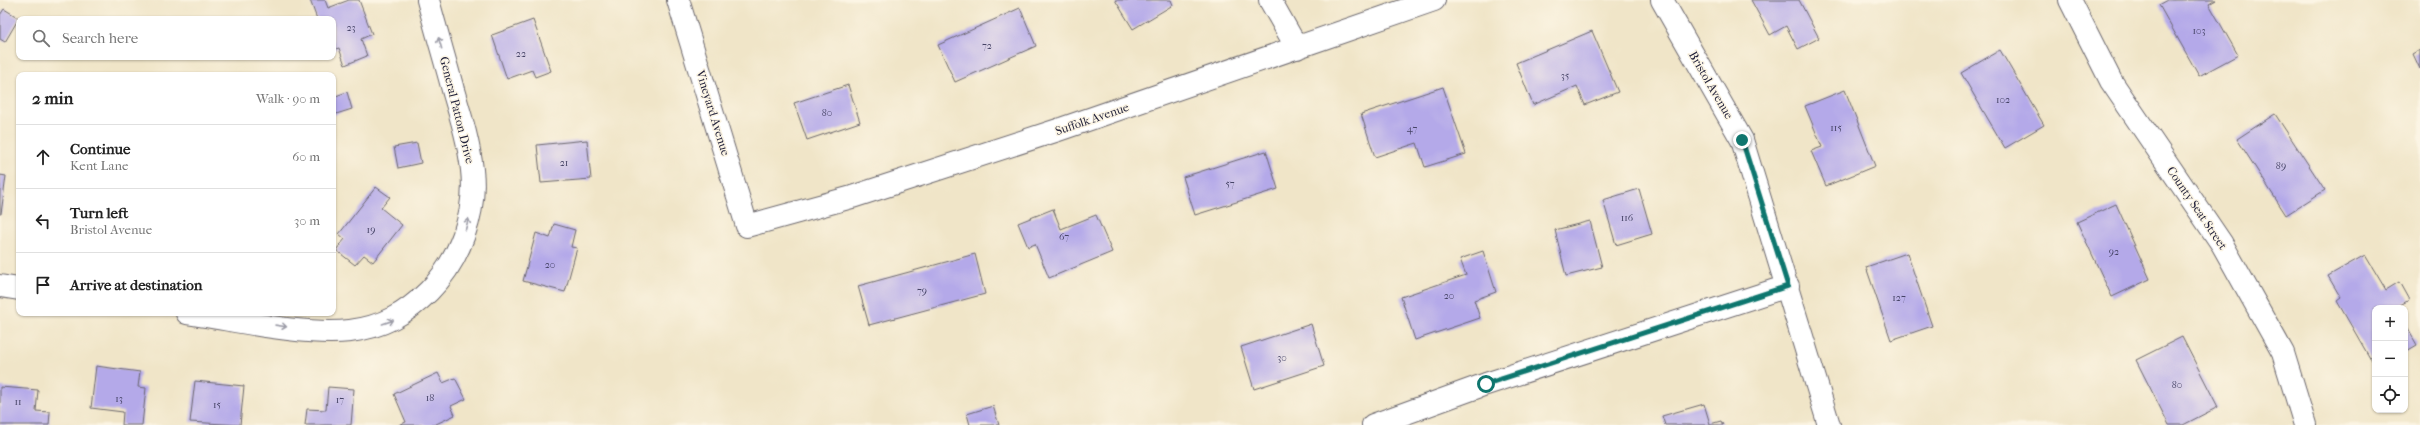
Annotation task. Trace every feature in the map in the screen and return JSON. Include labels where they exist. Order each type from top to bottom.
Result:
[{"type":"street","name":"General Patton Drive","points":[[208,316],[312,331],[350,331],[373,327],[395,319],[416,304],[451,265],[462,242],[468,219],[472,171],[468,142],[428,0]]},
{"type":"street","name":"Vineyard Avenue","points":[[678,0],[747,226]]},
{"type":"street","points":[[1270,0],[1297,48]]},
{"type":"street","name":"Suffolk Avenue","points":[[747,226],[852,197],[1058,130],[1434,0]]},
{"type":"street","name":"Bristol Avenue","points":[[1662,0],[1742,140],[1788,286],[1829,425]]},
{"type":"street","name":"County Seat Street","points":[[2070,0],[2111,81],[2222,244],[2283,354],[2305,425]]},
{"type":"street","points":[[0,286],[16,289]]},
{"type":"street","points":[[1373,425],[1426,416],[1486,384],[1788,286]]},
{"type":"building","points":[[310,0],[325,0],[328,8],[349,0],[359,0],[372,34],[361,39],[367,56],[345,65],[339,48],[336,49],[336,16],[316,16]]},
{"type":"building","points":[[1115,0],[1171,0],[1173,5],[1133,29]]},
{"type":"building","points":[[1751,0],[1799,0],[1819,38],[1798,49],[1786,26],[1770,35]]},
{"type":"building","points":[[2168,0],[2216,0],[2209,4],[2238,55],[2199,76],[2159,5]]},
{"type":"building","points":[[1020,8],[1036,46],[955,82],[938,45]]},
{"type":"building","points":[[4,9],[16,16],[16,23],[5,42],[0,39],[0,15]]},
{"type":"building","points":[[533,20],[551,71],[535,77],[532,70],[507,79],[492,35]]},
{"type":"building","points":[[1592,31],[1618,92],[1585,105],[1577,86],[1533,105],[1516,63]]},
{"type":"building","points":[[2000,50],[2044,125],[2005,148],[1961,73]]},
{"type":"building","points":[[2420,50],[2420,69],[2413,54]]},
{"type":"building","points":[[848,85],[860,122],[807,140],[794,103]]},
{"type":"building","points":[[1443,87],[1466,154],[1425,167],[1417,143],[1375,157],[1361,114]]},
{"type":"building","points":[[1845,90],[1875,166],[1826,186],[1811,151],[1822,147],[1805,106]]},
{"type":"building","points":[[347,92],[352,109],[336,114],[336,96]]},
{"type":"building","points":[[2275,114],[2325,190],[2286,215],[2237,139]]},
{"type":"building","points":[[587,140],[591,179],[541,183],[537,145]]},
{"type":"building","points":[[417,143],[421,163],[398,168],[394,147]]},
{"type":"building","points":[[1266,151],[1278,189],[1195,215],[1183,177]]},
{"type":"building","points":[[0,175],[6,176],[1,214],[0,214]]},
{"type":"building","points":[[376,187],[390,197],[381,208],[402,225],[373,262],[364,255],[355,265],[336,250],[345,239],[339,234]]},
{"type":"building","points":[[1639,189],[1652,234],[1616,245],[1603,200]]},
{"type":"building","points":[[2116,204],[2150,279],[2112,297],[2077,222]]},
{"type":"building","points":[[1053,209],[1061,229],[1096,215],[1112,252],[1049,278],[1035,244],[1028,247],[1018,223]]},
{"type":"building","points":[[1590,221],[1602,267],[1566,276],[1555,230]]},
{"type":"building","points":[[554,224],[575,230],[571,247],[577,248],[565,292],[523,281],[536,233],[550,238]]},
{"type":"building","points":[[1483,251],[1496,292],[1474,300],[1480,318],[1415,340],[1401,297],[1466,275],[1460,259]]},
{"type":"building","points":[[1907,253],[1932,326],[1891,340],[1866,267]]},
{"type":"building","points":[[975,254],[985,294],[869,325],[858,286]]},
{"type":"building","points":[[2365,255],[2386,290],[2399,282],[2409,300],[2400,305],[2372,305],[2372,362],[2337,301],[2341,298],[2328,276]]},
{"type":"building","points":[[1311,324],[1324,366],[1254,389],[1241,347]]},
{"type":"building","points":[[2408,329],[2417,345],[2408,350]]},
{"type":"building","points":[[2182,337],[2218,407],[2183,425],[2169,425],[2136,360]]},
{"type":"building","points":[[96,366],[140,372],[138,387],[146,388],[142,425],[122,425],[123,412],[91,408]]},
{"type":"building","points":[[438,373],[443,383],[455,378],[466,399],[451,406],[455,415],[434,425],[399,425],[406,422],[394,394]]},
{"type":"building","points":[[195,381],[244,386],[240,425],[190,422]]},
{"type":"building","points":[[0,387],[38,390],[36,411],[50,412],[49,425],[0,425]]},
{"type":"building","points":[[328,387],[354,389],[351,425],[305,425],[307,409],[326,410]]},
{"type":"building","points":[[1704,404],[1710,424],[1721,421],[1723,425],[1665,425],[1662,416]]},
{"type":"building","points":[[993,406],[999,425],[970,425],[967,414]]},
{"type":"route","points":[[1486,384],[1653,332],[1788,286],[1752,165],[1742,140]]}]
